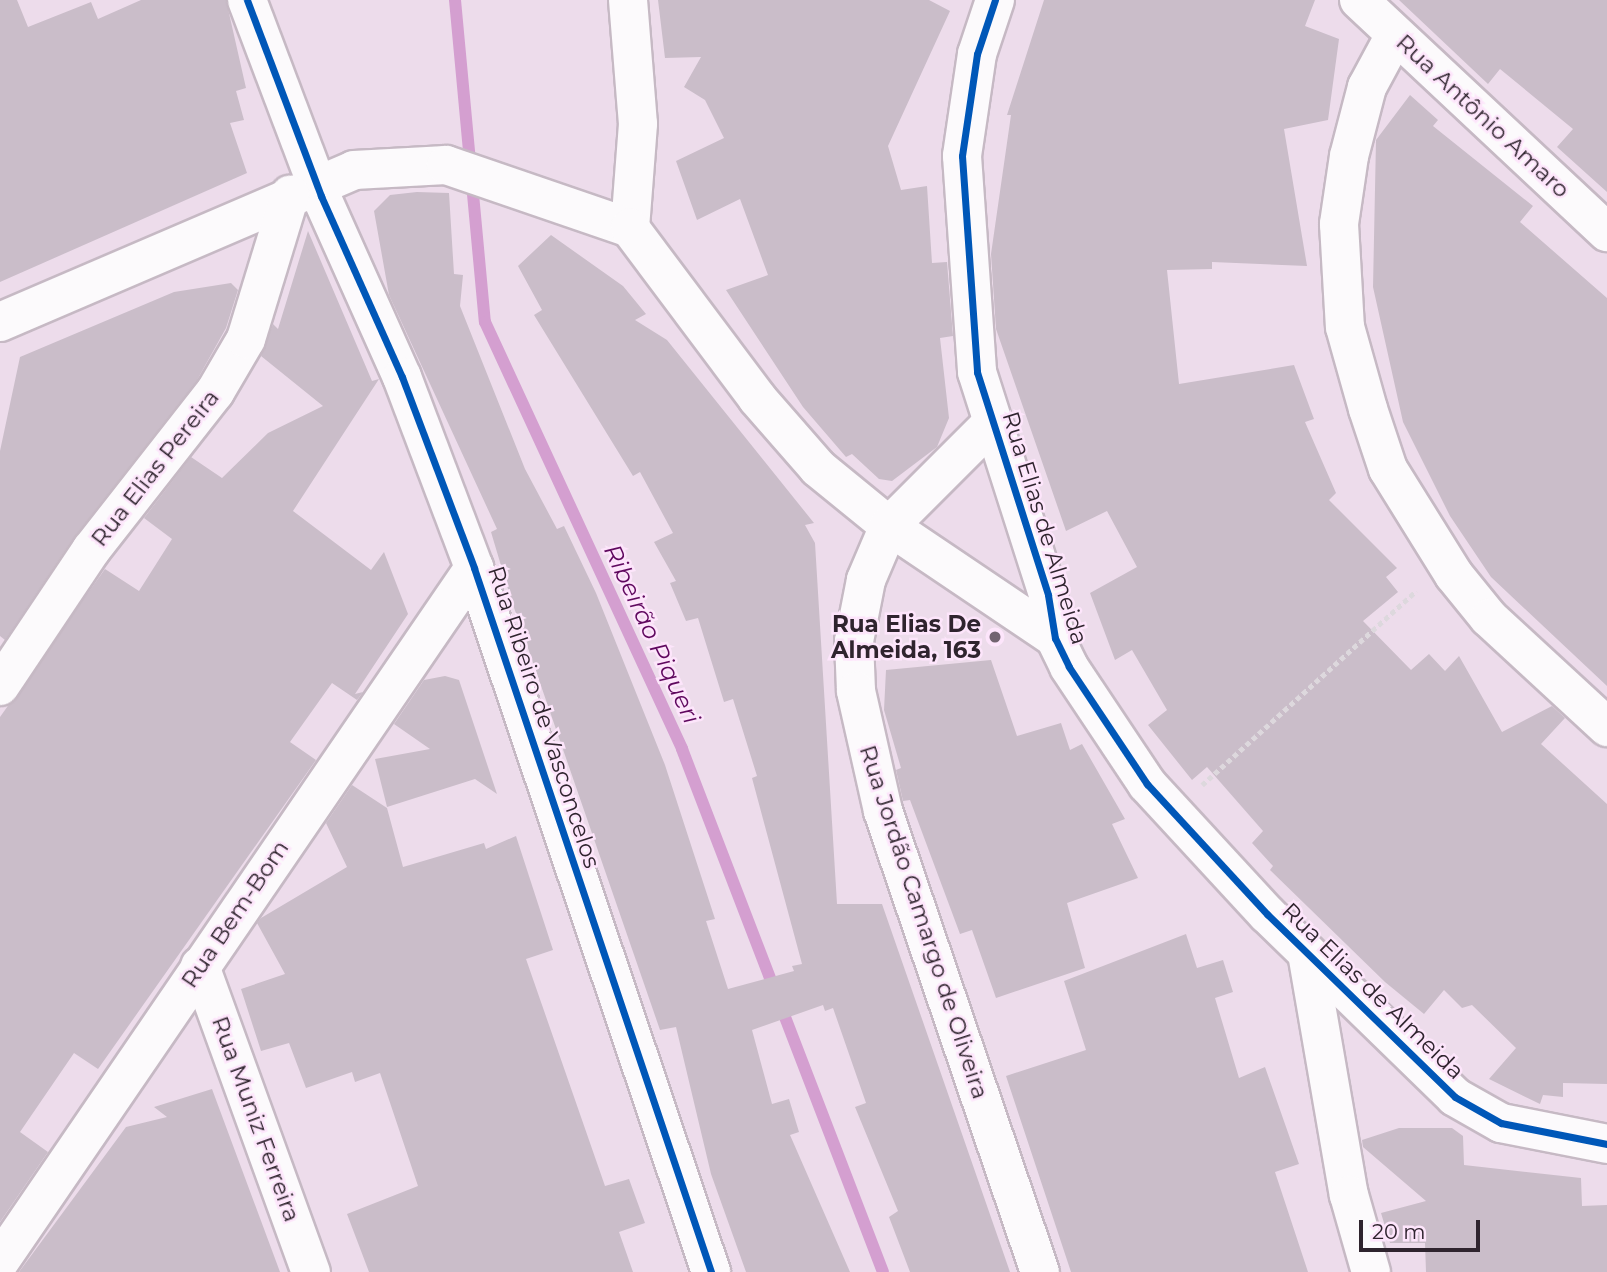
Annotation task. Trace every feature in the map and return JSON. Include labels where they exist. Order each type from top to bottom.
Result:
[{"type":"street","points":[[247,0],[303,189]]},
{"type":"street","points":[[628,0],[638,124],[630,228]]},
{"type":"street","name":"Rua Elias de Almeida","points":[[995,0],[977,54],[962,156],[977,372],[1045,582],[1055,638],[1147,784],[1307,953],[1455,1097],[1502,1123],[1607,1144]]},
{"type":"street","name":"Rua Antônio Amaro","points":[[1359,0],[1607,232]]},
{"type":"street","points":[[1395,35],[1367,87],[1349,156],[1339,224],[1340,282],[1345,327],[1388,469],[1446,564],[1489,618],[1607,727]]},
{"type":"street","points":[[0,322],[303,189],[375,166],[446,165],[630,228],[757,398],[818,468],[889,526],[1055,638]]},
{"type":"street","name":"Rua Ribeiro de Vasconcelos","points":[[303,189],[402,377],[474,568],[710,1272]]},
{"type":"street","name":"Rua Elias Pereira","points":[[0,686],[91,550],[154,477],[227,371],[258,307],[303,189]]},
{"type":"street","name":"Rua Jordão Camargo de Oliveira","points":[[992,423],[889,526],[866,580],[854,641],[866,747],[1040,1272]]},
{"type":"street","name":"Rua Bem-Bom","points":[[0,1261],[474,568]]},
{"type":"street","points":[[1307,953],[1349,1195],[1371,1272]]},
{"type":"street","name":"Rua Muniz Ferreira","points":[[200,966],[311,1272]]},
{"type":"path","points":[[1173,812],[1446,564]]},
{"type":"building","points":[[0,0],[17,0],[28,27],[91,2],[98,19],[141,0],[226,0],[246,88],[236,91],[244,120],[230,123],[247,173],[0,282]]},
{"type":"building","points":[[658,0],[929,0],[950,11],[888,146],[901,190],[927,186],[932,263],[947,262],[953,336],[940,338],[949,418],[937,447],[892,481],[879,479],[852,454],[846,457],[803,407],[726,290],[768,275],[740,199],[697,220],[676,161],[724,138],[705,100],[684,87],[701,57],[665,58]]},
{"type":"building","points":[[1044,0],[1315,0],[1305,26],[1339,39],[1328,120],[1284,129],[1307,266],[1212,262],[1212,269],[1167,270],[1179,384],[1294,365],[1314,419],[1305,422],[1336,493],[1329,500],[1397,568],[1386,577],[1398,592],[1363,621],[1411,670],[1429,654],[1445,671],[1459,656],[1502,732],[1552,706],[1565,718],[1541,744],[1607,804],[1607,1084],[1563,1083],[1563,1097],[1543,1095],[1540,1104],[1489,1079],[1516,1048],[1472,1005],[1462,1008],[1444,990],[1424,1014],[1385,982],[1270,870],[1273,866],[1252,843],[1263,831],[1207,767],[1192,780],[1148,725],[1167,710],[1132,650],[1115,660],[1090,593],[1137,567],[1107,511],[1066,531],[996,329],[991,254],[1011,115],[1007,115]]},
{"type":"building","points":[[1399,0],[1607,0],[1607,192],[1557,147],[1573,129],[1500,69],[1488,84]]},
{"type":"building","points":[[1410,95],[1438,120],[1433,126],[1533,206],[1520,222],[1607,298],[1607,686],[1491,577],[1450,516],[1403,422],[1373,287],[1376,140]]},
{"type":"building","points":[[449,193],[454,274],[463,275],[460,306],[525,469],[557,529],[564,526],[596,593],[665,765],[715,919],[706,921],[728,989],[794,971],[792,966],[802,964],[752,778],[757,776],[733,699],[724,702],[698,618],[686,621],[670,583],[676,581],[654,542],[673,533],[640,472],[633,476],[534,315],[542,310],[518,266],[551,235],[623,286],[646,314],[635,320],[667,340],[814,523],[805,525],[815,543],[837,904],[882,904],[1010,1272],[910,1272],[889,1217],[898,1211],[855,1107],[866,1103],[833,1008],[825,1011],[823,1005],[752,1030],[772,1104],[789,1099],[799,1132],[790,1135],[850,1272],[746,1272],[711,1174],[676,1027],[660,1030],[511,599],[491,532],[497,529],[389,295],[374,211],[390,195]]},
{"type":"building","points":[[308,231],[372,381],[379,379],[293,511],[371,570],[384,552],[408,614],[355,694],[363,692],[357,700],[332,683],[290,742],[316,760],[98,1069],[74,1053],[20,1132],[48,1152],[0,1222],[0,717],[105,569],[139,591],[172,539],[144,518],[191,457],[222,478],[268,433],[323,406],[261,356],[273,324],[278,329]]},
{"type":"building","points":[[231,283],[238,290],[226,328],[197,380],[74,537],[5,640],[0,636],[0,451],[20,357],[174,292]]},
{"type":"building","points":[[991,660],[1017,736],[1061,723],[1070,750],[1082,744],[1125,819],[1112,824],[1138,878],[1067,903],[1085,968],[996,998],[972,930],[960,934],[910,800],[903,801],[896,770],[901,768],[884,710],[886,670]]},
{"type":"building","points":[[445,676],[459,680],[497,794],[475,779],[387,807],[375,759],[430,749],[394,724],[424,680]]},
{"type":"building","points":[[352,785],[387,808],[403,867],[484,843],[486,849],[516,836],[553,950],[526,959],[605,1186],[629,1179],[645,1223],[619,1232],[633,1272],[369,1272],[347,1214],[418,1186],[380,1073],[355,1082],[352,1072],[306,1088],[289,1043],[261,1051],[241,989],[285,974],[257,923],[261,918],[347,867],[326,823]]},
{"type":"building","points":[[1186,934],[1197,968],[1223,960],[1233,992],[1215,998],[1239,1078],[1265,1067],[1299,1164],[1275,1172],[1308,1272],[1071,1272],[1006,1076],[1086,1050],[1064,981]]},
{"type":"building","points":[[212,1089],[280,1272],[19,1272],[126,1127],[167,1117],[154,1107]]},
{"type":"building","points":[[1399,1128],[1452,1128],[1463,1136],[1464,1165],[1581,1178],[1582,1206],[1607,1205],[1607,1272],[1426,1272],[1425,1243],[1390,1243],[1381,1213],[1426,1201],[1363,1147],[1362,1140]]},
{"type":"waterway","name":"Ribeirão Piqueri","points":[[455,0],[485,322],[682,749],[883,1272]]},
{"type":"cycle path","points":[[247,0],[321,196],[402,377],[474,568],[711,1272]]},
{"type":"cycle path","points":[[995,0],[977,54],[962,156],[977,372],[1048,595],[1055,638],[1069,667],[1147,784],[1267,914],[1455,1097],[1501,1123],[1607,1144]]},
{"type":"place","name":"Rua Elias De Almeida, 163","points":[[995,637]]}]
